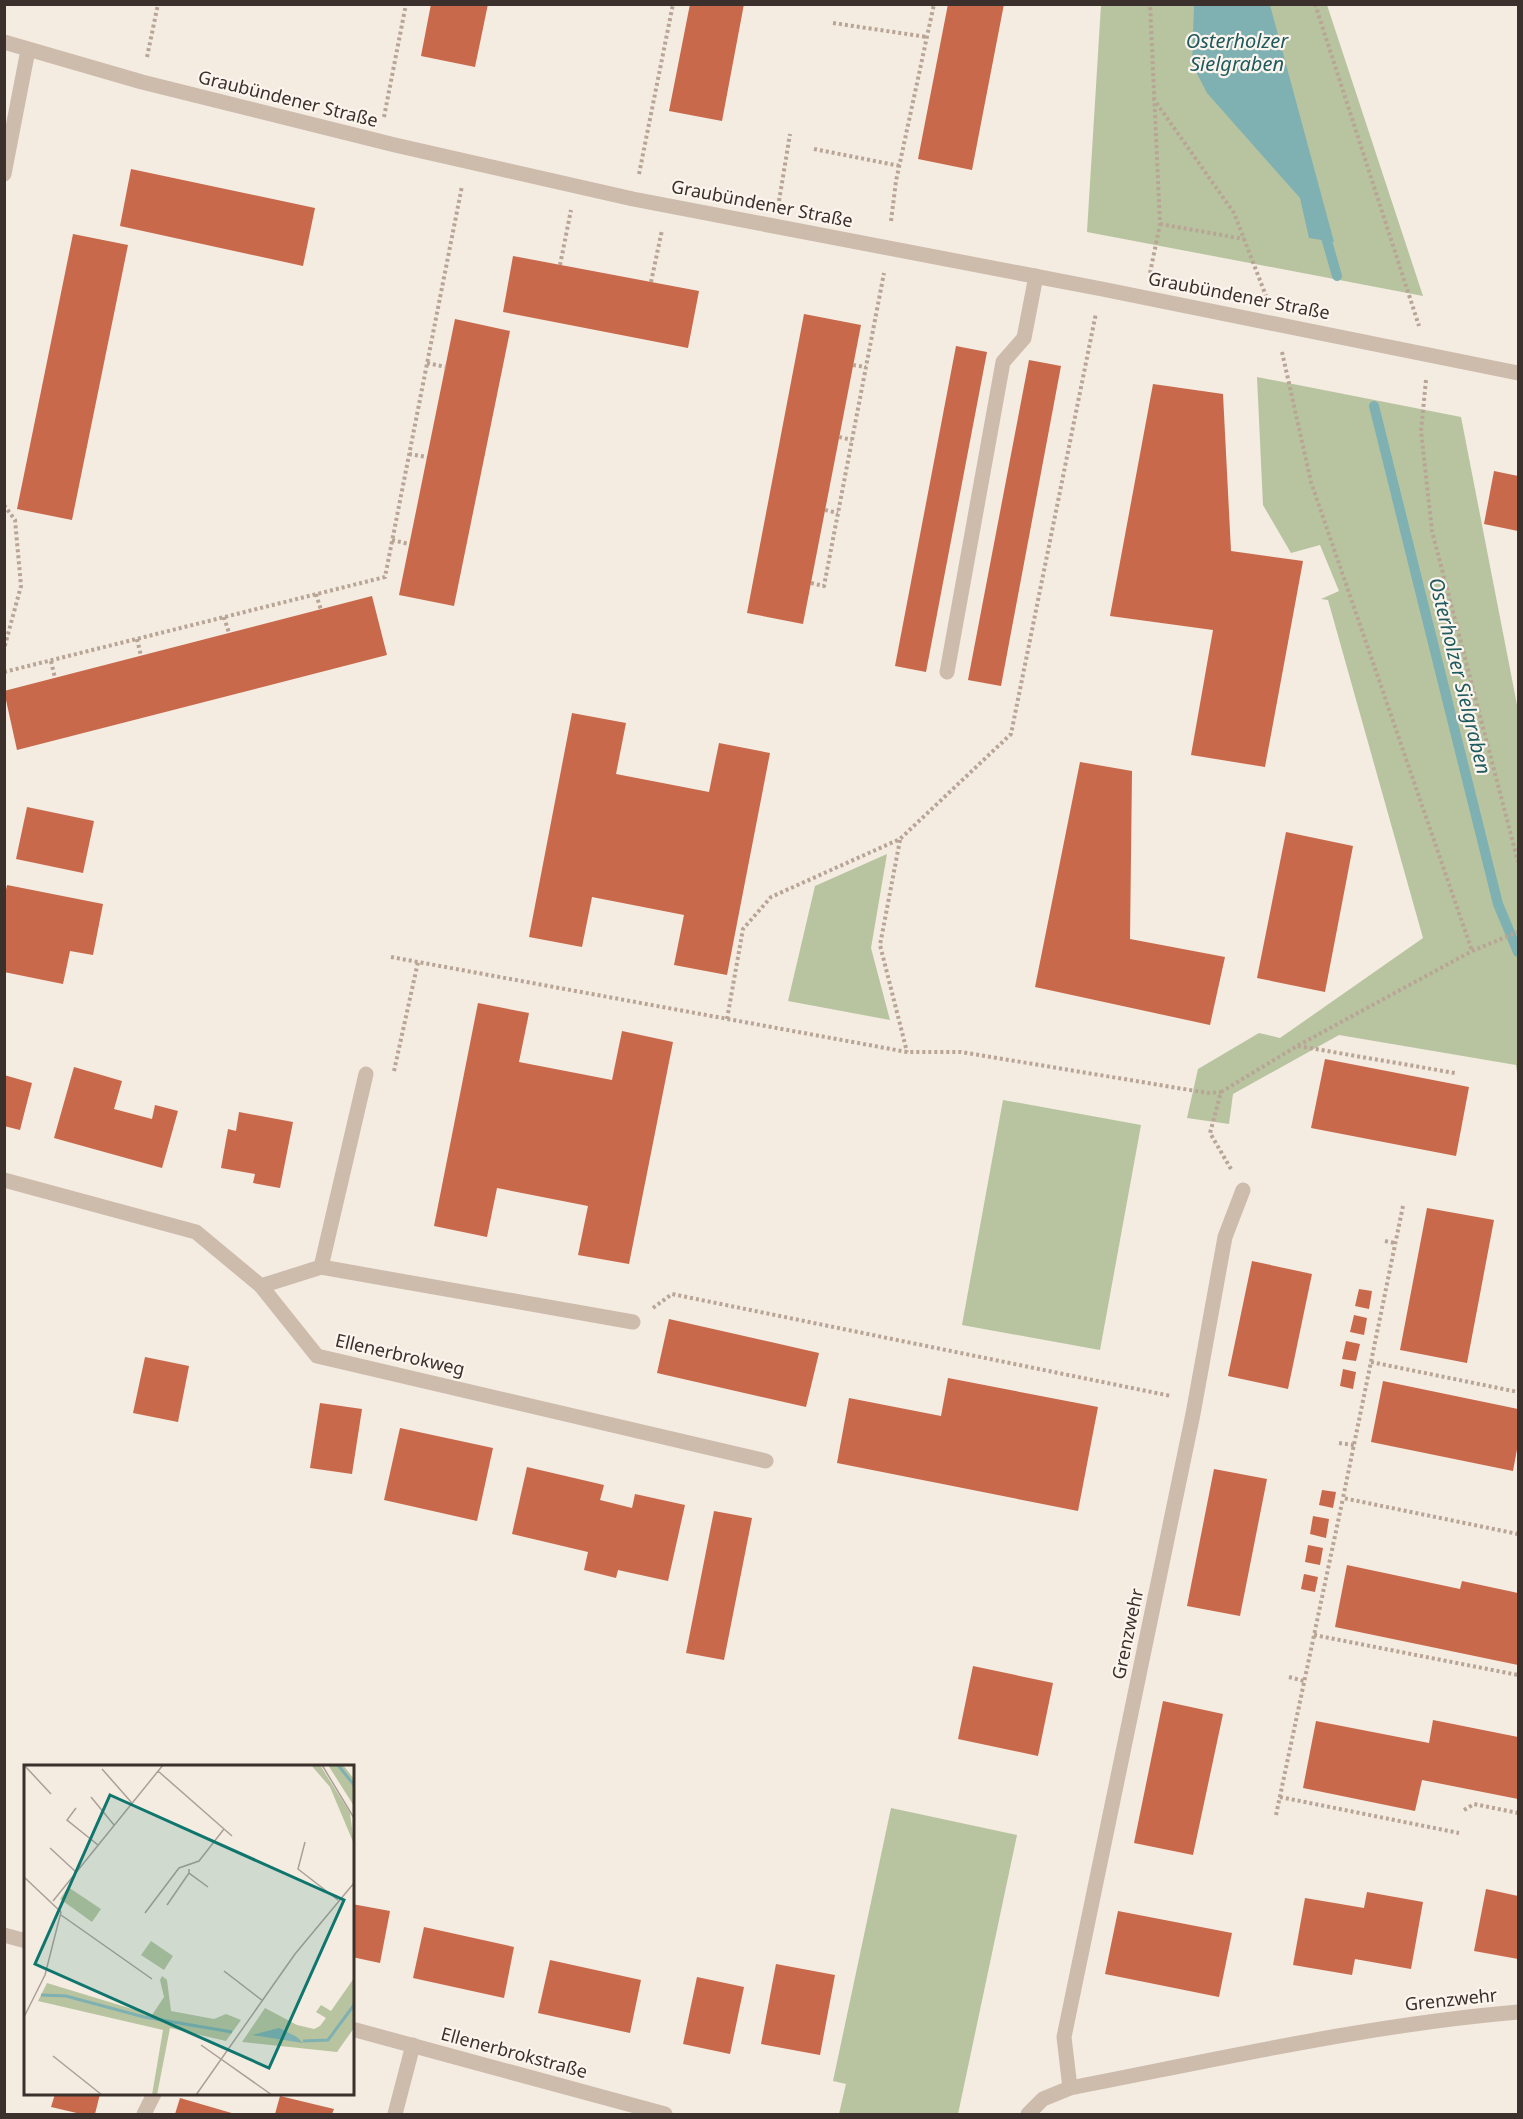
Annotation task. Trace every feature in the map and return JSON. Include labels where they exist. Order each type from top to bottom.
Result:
[{"type":"street","name":"Graubündener Straße","points":[[4,42],[142,82],[576,187],[1144,297],[1518,373]]},
{"type":"street","points":[[4,174],[28,50]]},
{"type":"street","points":[[947,672],[1003,362],[1024,338],[1036,276]]},
{"type":"street","points":[[321,1267],[366,1074]]},
{"type":"street","name":"Ellenerbrokweg","points":[[4,1180],[196,1232],[261,1286],[317,1356],[766,1461]]},
{"type":"street","name":"Grenzwehr","points":[[1070,2088],[1064,2037],[1196,1401],[1225,1238],[1243,1190]]},
{"type":"street","points":[[261,1286],[321,1267],[633,1322]]},
{"type":"street","points":[[4,1935],[24,1940]]},
{"type":"street","name":"Grenzwehr","points":[[1028,2115],[1042,2099],[1070,2088],[1363,2031],[1436,2019],[1518,2012]]},
{"type":"street","name":"Ellenerbrokstraße","points":[[354,2030],[665,2115]]},
{"type":"street","points":[[395,2115],[413,2045]]},
{"type":"street","points":[[144,2115],[154,2095]]},
{"type":"path","points":[[142,82],[158,4]]},
{"type":"path","points":[[379,141],[406,4]]},
{"type":"path","points":[[633,199],[673,4]]},
{"type":"path","points":[[811,583],[824,586],[888,248],[900,166],[934,4]]},
{"type":"path","points":[[1144,297],[1160,224],[1150,4]]},
{"type":"path","points":[[1315,4],[1428,355],[1421,431],[1432,531],[1518,862]]},
{"type":"path","points":[[833,23],[927,37]]},
{"type":"path","points":[[1154,98],[1234,213],[1245,240],[1275,323],[1311,482],[1472,951]]},
{"type":"path","points":[[775,226],[790,134]]},
{"type":"path","points":[[814,149],[900,166]]},
{"type":"path","points":[[4,672],[385,577],[467,162]]},
{"type":"path","points":[[560,265],[576,187]]},
{"type":"path","points":[[651,282],[666,206]]},
{"type":"path","points":[[1160,224],[1245,240]]},
{"type":"path","points":[[427,363],[446,367]]},
{"type":"path","points":[[853,365],[866,367]]},
{"type":"path","points":[[839,437],[852,440]]},
{"type":"path","points":[[409,454],[427,457]]},
{"type":"path","points":[[4,505],[15,520],[21,586],[4,649]]},
{"type":"path","points":[[825,510],[837,513]]},
{"type":"path","points":[[392,540],[409,544]]},
{"type":"path","points":[[316,594],[321,610]]},
{"type":"path","points":[[224,617],[229,633]]},
{"type":"path","points":[[137,639],[141,656]]},
{"type":"path","points":[[51,661],[55,678]]},
{"type":"path","points":[[900,839],[880,945],[907,1052]]},
{"type":"path","points":[[391,957],[907,1052],[961,1052],[1208,1093],[1221,1092],[1297,1046],[1472,951],[1518,932]]},
{"type":"path","points":[[1297,1046],[1455,1073]]},
{"type":"path","points":[[1221,1092],[1210,1133],[1243,1190]]},
{"type":"path","points":[[1276,1815],[1403,1206]]},
{"type":"path","points":[[1385,1241],[1395,1243]]},
{"type":"path","points":[[633,1322],[672,1294],[1196,1401]]},
{"type":"path","points":[[1371,1362],[1518,1392]]},
{"type":"path","points":[[1339,1443],[1353,1445]]},
{"type":"path","points":[[1342,1498],[1518,1534]]},
{"type":"path","points":[[1314,1635],[1518,1675]]},
{"type":"path","points":[[1289,1677],[1304,1681]]},
{"type":"path","points":[[1280,1797],[1459,1833]]},
{"type":"path","points":[[1464,1810],[1474,1804],[1518,1813]]},
{"type":"green space","points":[[1101,5],[1327,5],[1423,296],[1087,232]]},
{"type":"green space","points":[[1257,377],[1461,417],[1518,710],[1518,1080],[1516,1065],[1339,1035],[1233,1094],[1229,1124],[1187,1118],[1198,1069],[1259,1033],[1280,1038],[1423,938],[1328,600],[1321,599],[1339,591],[1320,545],[1291,553],[1263,505]]},
{"type":"green space","points":[[887,854],[871,948],[890,1020],[788,1001],[815,886]]},
{"type":"green space","points":[[1003,1100],[1141,1125],[1100,1350],[962,1325]]},
{"type":"green space","points":[[891,1808],[1017,1835],[958,2114],[839,2114],[846,2084],[833,2081]]},
{"type":"water","name":"Osterholzer Sielgraben","points":[[1194,5],[1270,5],[1334,242],[1309,238],[1300,198],[1207,93],[1192,64]]},
{"type":"building","points":[[431,4],[488,4],[475,67],[421,56]]},
{"type":"building","points":[[690,4],[744,4],[722,121],[669,111]]},
{"type":"building","points":[[948,4],[1004,4],[972,170],[918,159]]},
{"type":"building","points":[[131,169],[315,208],[303,266],[120,226]]},
{"type":"building","points":[[73,234],[128,245],[72,520],[17,509]]},
{"type":"building","points":[[513,256],[699,291],[688,348],[503,312]]},
{"type":"building","points":[[804,314],[861,325],[803,624],[747,613]]},
{"type":"building","points":[[455,319],[510,331],[454,606],[399,595]]},
{"type":"building","points":[[956,346],[987,352],[926,672],[895,666]]},
{"type":"building","points":[[1029,360],[1061,366],[1001,686],[968,680]]},
{"type":"building","points":[[1153,384],[1223,394],[1231,551],[1303,561],[1265,767],[1191,755],[1213,630],[1110,616]]},
{"type":"building","points":[[1494,471],[1518,476],[1518,531],[1484,524]]},
{"type":"building","points":[[372,596],[387,655],[17,750],[4,691]]},
{"type":"building","points":[[572,713],[626,723],[616,774],[709,792],[719,743],[770,753],[727,975],[674,965],[684,915],[592,897],[582,947],[529,937]]},
{"type":"building","points":[[1080,762],[1132,771],[1130,939],[1225,957],[1210,1025],[1035,987]]},
{"type":"building","points":[[27,807],[94,821],[83,873],[16,859]]},
{"type":"building","points":[[1286,832],[1353,846],[1325,992],[1257,978]]},
{"type":"building","points":[[7,885],[103,904],[93,955],[70,951],[63,984],[4,972],[4,899]]},
{"type":"building","points":[[478,1003],[529,1013],[519,1062],[612,1080],[622,1031],[673,1042],[629,1264],[578,1255],[588,1206],[497,1188],[487,1237],[434,1226]]},
{"type":"building","points":[[1325,1059],[1469,1087],[1456,1156],[1311,1128]]},
{"type":"building","points":[[74,1067],[122,1081],[114,1109],[152,1119],[155,1105],[178,1111],[162,1168],[54,1138]]},
{"type":"building","points":[[4,1075],[32,1083],[20,1130],[4,1126]]},
{"type":"building","points":[[239,1112],[293,1122],[280,1188],[253,1183],[255,1174],[221,1168],[228,1129],[236,1131]]},
{"type":"building","points":[[1427,1208],[1494,1220],[1467,1363],[1400,1350]]},
{"type":"building","points":[[1252,1261],[1312,1274],[1288,1389],[1228,1376]]},
{"type":"building","points":[[1359,1289],[1372,1291],[1369,1309],[1355,1306]]},
{"type":"building","points":[[1354,1315],[1367,1318],[1364,1335],[1350,1332]]},
{"type":"building","points":[[669,1319],[819,1353],[806,1407],[657,1373]]},
{"type":"building","points":[[1346,1341],[1360,1344],[1356,1361],[1342,1359]]},
{"type":"building","points":[[145,1357],[189,1366],[178,1422],[133,1413]]},
{"type":"building","points":[[1343,1369],[1356,1372],[1353,1389],[1340,1386]]},
{"type":"building","points":[[948,1378],[1098,1407],[1078,1511],[837,1463],[849,1398],[941,1416]]},
{"type":"building","points":[[1383,1381],[1518,1409],[1518,1444],[1513,1471],[1371,1442]]},
{"type":"building","points":[[320,1403],[362,1409],[352,1474],[310,1468]]},
{"type":"building","points":[[400,1428],[493,1448],[477,1521],[384,1500]]},
{"type":"building","points":[[527,1467],[604,1485],[600,1500],[632,1508],[635,1494],[685,1505],[668,1581],[618,1570],[616,1578],[584,1570],[588,1552],[512,1534]]},
{"type":"building","points":[[1214,1469],[1267,1479],[1240,1616],[1187,1606]]},
{"type":"building","points":[[1322,1490],[1336,1492],[1333,1508],[1319,1505]]},
{"type":"building","points":[[714,1511],[752,1518],[724,1660],[686,1653]]},
{"type":"building","points":[[1313,1516],[1329,1519],[1326,1538],[1310,1534]]},
{"type":"building","points":[[1308,1545],[1323,1548],[1320,1565],[1305,1562]]},
{"type":"building","points":[[1347,1565],[1460,1589],[1462,1581],[1518,1593],[1518,1665],[1335,1627]]},
{"type":"building","points":[[1304,1574],[1318,1577],[1315,1592],[1301,1589]]},
{"type":"building","points":[[973,1666],[1053,1683],[1038,1756],[958,1739]]},
{"type":"building","points":[[1163,1701],[1223,1714],[1193,1855],[1134,1843]]},
{"type":"building","points":[[1433,1720],[1518,1737],[1518,1799],[1422,1780],[1415,1811],[1303,1788],[1316,1721],[1429,1743]]},
{"type":"building","points":[[1486,1889],[1518,1896],[1518,1959],[1474,1951]]},
{"type":"building","points":[[1367,1892],[1423,1902],[1411,1969],[1355,1959],[1352,1975],[1293,1965],[1305,1898],[1364,1908]]},
{"type":"building","points":[[354,1904],[390,1911],[380,1963],[354,1957]]},
{"type":"building","points":[[1118,1911],[1232,1933],[1219,1997],[1105,1974]]},
{"type":"building","points":[[424,1927],[514,1947],[504,1998],[413,1978]]},
{"type":"building","points":[[550,1960],[641,1980],[630,2033],[538,2013]]},
{"type":"building","points":[[776,1964],[835,1975],[820,2055],[761,2044]]},
{"type":"building","points":[[697,1977],[744,1987],[730,2054],[683,2044]]},
{"type":"building","points":[[55,2095],[100,2095],[95,2114],[81,2114],[51,2107]]},
{"type":"building","points":[[280,2096],[334,2109],[332,2114],[275,2114]]},
{"type":"building","points":[[180,2098],[235,2114],[175,2114]]},
{"type":"waterway","name":"Osterholzer Sielgraben","points":[[1323,227],[1337,276]]},
{"type":"waterway","name":"Osterholzer Sielgraben","points":[[1374,406],[1498,904],[1518,952]]}]
